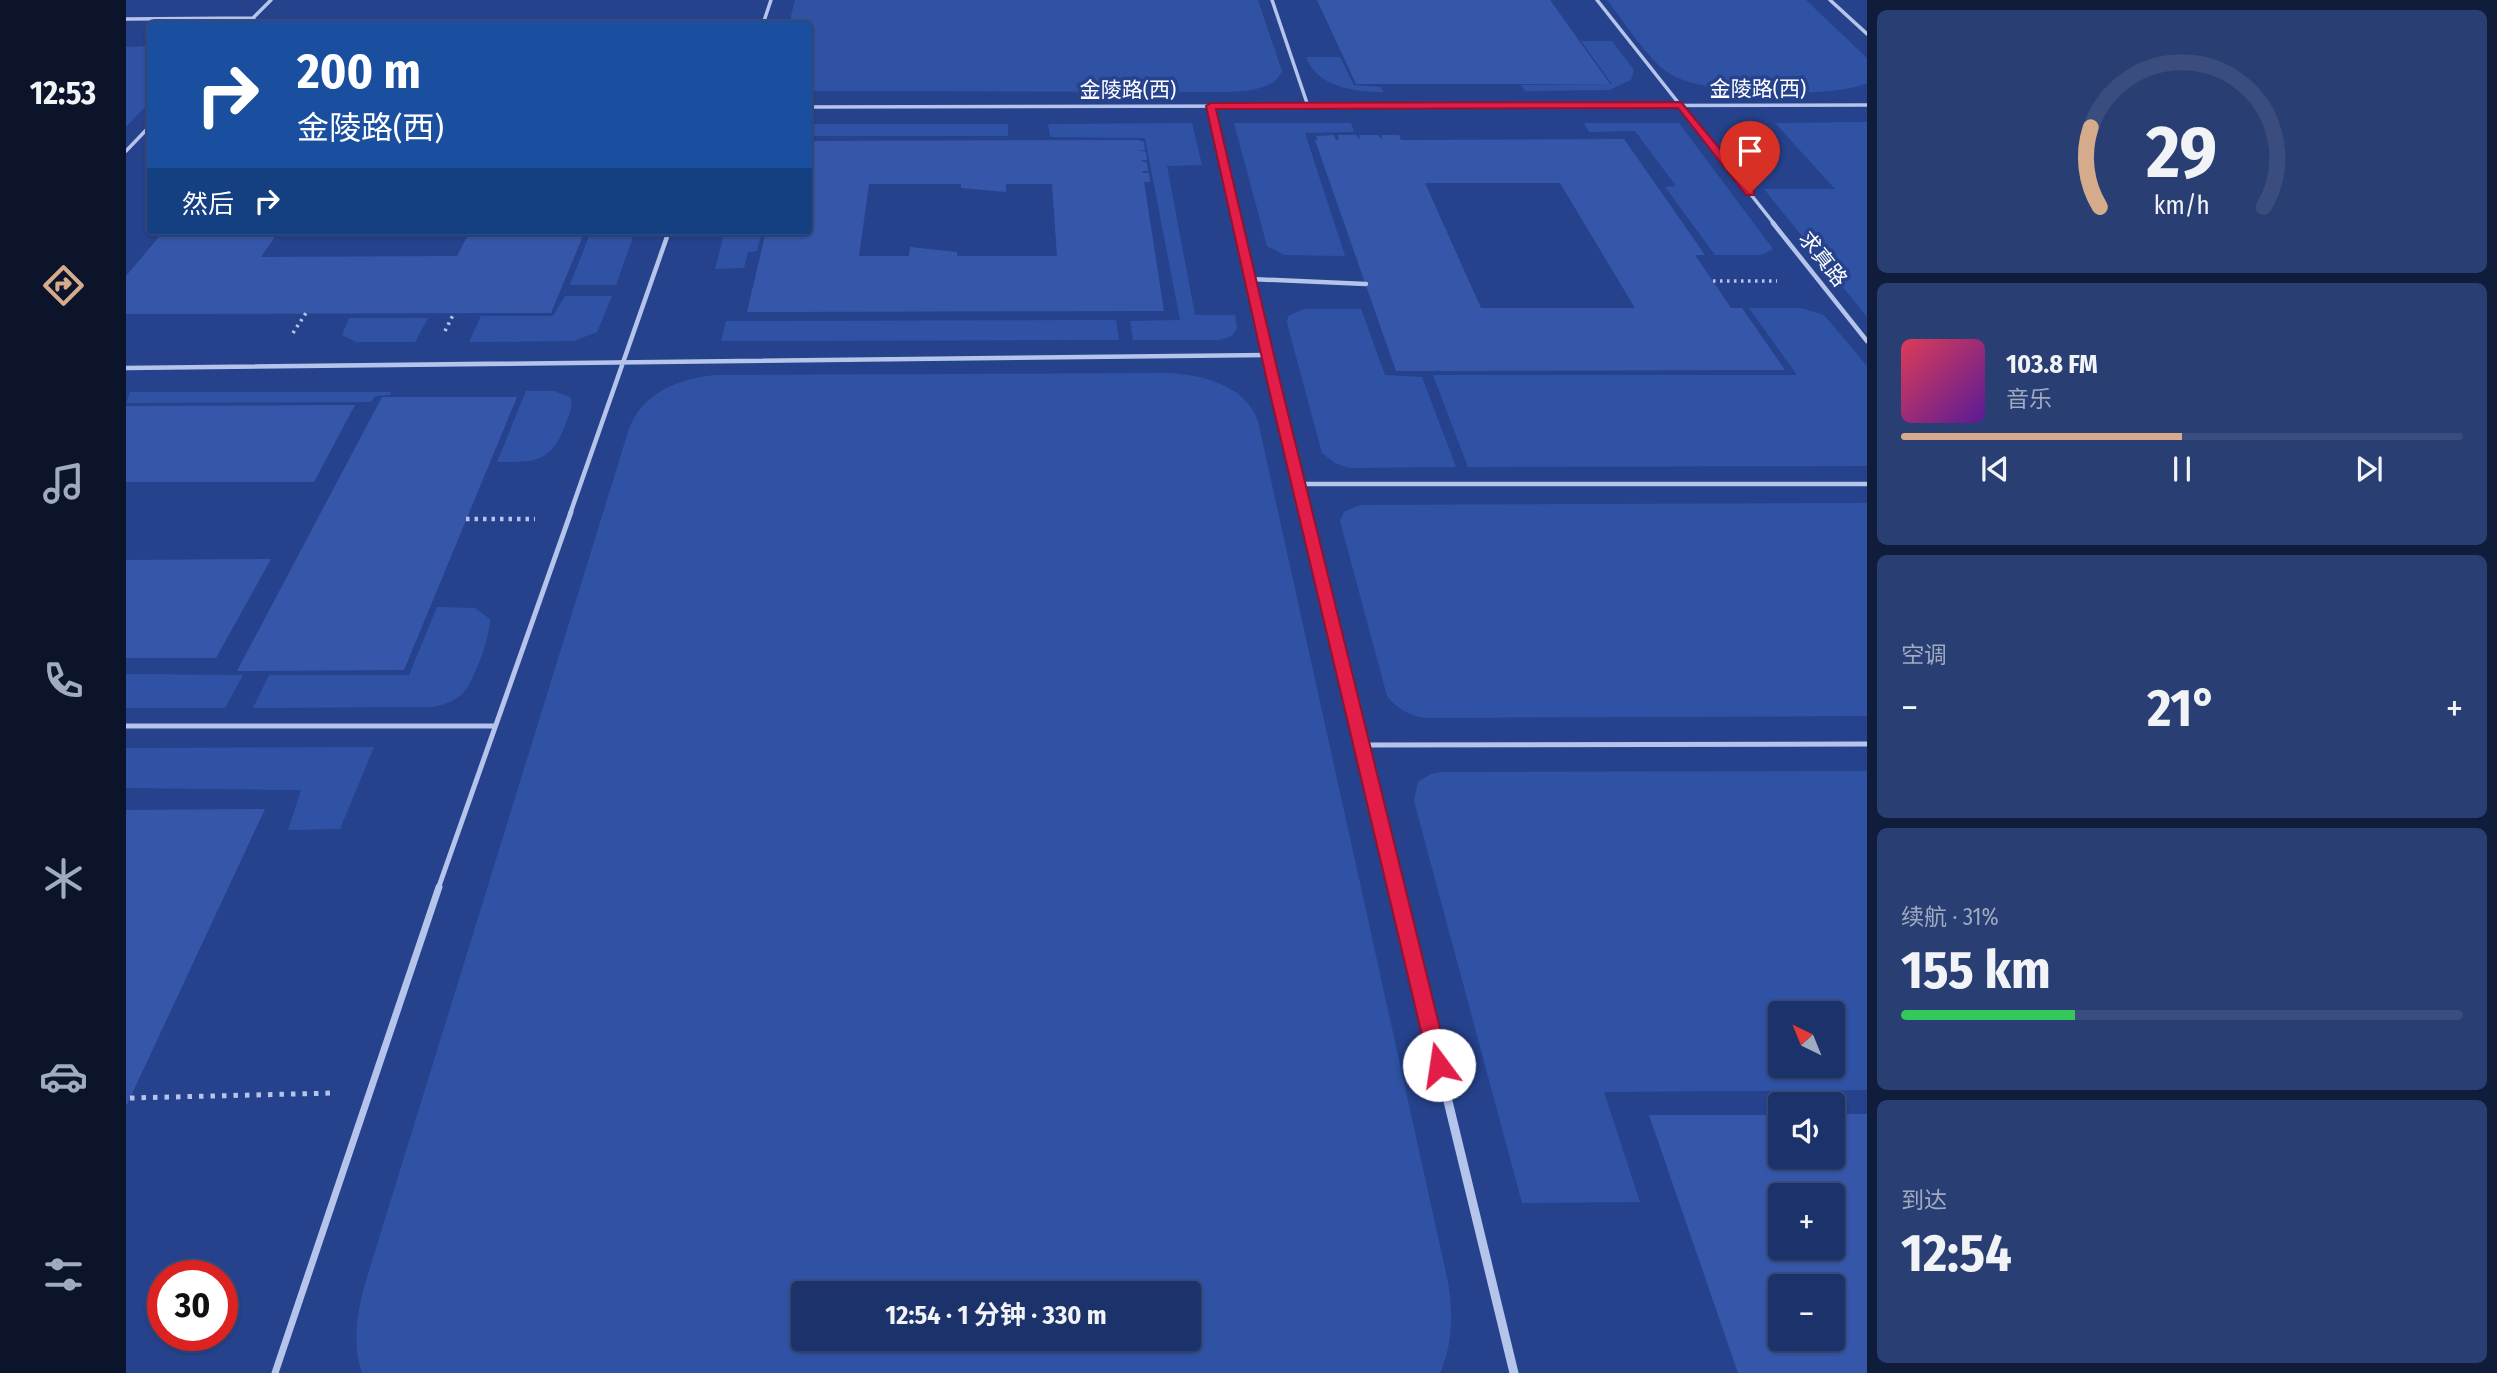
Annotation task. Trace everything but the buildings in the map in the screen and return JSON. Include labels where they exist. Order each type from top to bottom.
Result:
[{"type":"street","points":[[1362,746],[1514,1373]]},
{"type":"lane","points":[[250,21],[271,0]]},
{"type":"lane","points":[[765,21],[771,0]]},
{"type":"lane","points":[[1272,0],[1308,106]]},
{"type":"lane","name":"求真路","points":[[1597,0],[1867,341]]},
{"type":"lane","points":[[1830,0],[1867,34]]},
{"type":"lane","points":[[126,19],[254,18]]},
{"type":"lane","name":"金陵路(西)","points":[[812,107],[1867,105]]},
{"type":"lane","points":[[1211,106],[1267,355],[1362,746],[1867,744]]},
{"type":"lane","points":[[126,151],[147,128]]},
{"type":"lane","points":[[275,1373],[493,726],[626,361],[668,235]]},
{"type":"lane","points":[[1250,279],[1366,284]]},
{"type":"lane","points":[[126,368],[1267,355]]},
{"type":"lane","points":[[1298,484],[1867,484]]},
{"type":"lane","points":[[126,726],[493,726]]},
{"type":"path","points":[[1713,281],[1819,280]]},
{"type":"path","points":[[466,519],[568,520]]},
{"type":"path","points":[[130,1098],[369,1092]]},
{"type":"shaded area","points":[[795,0],[1258,0],[1282,71],[1267,86],[1230,92],[812,91],[812,21],[790,21]]},
{"type":"shaded area","points":[[1607,0],[1806,0],[1867,58],[1867,83],[1850,88],[1798,93],[1710,87],[1687,81],[1670,74],[1653,59]]},
{"type":"shaded area","points":[[1581,41],[1612,41],[1634,70],[1631,80],[1609,90],[1525,91],[1521,85],[1612,84]]},
{"type":"shaded area","points":[[147,46],[147,105],[126,127],[126,47]]},
{"type":"shaded area","points":[[1306,57],[1340,57],[1354,85],[1381,87],[1384,92],[1338,86],[1319,75]]},
{"type":"shaded area","points":[[1867,122],[1867,317],[1764,189],[1835,189],[1775,123]]},
{"type":"shaded area","points":[[1192,123],[1202,165],[1167,166],[1195,315],[1235,315],[1237,328],[1232,336],[1219,340],[1133,340],[1130,321],[1180,320],[1145,138],[1050,137],[1048,124]]},
{"type":"shaded area","points":[[1234,123],[1351,123],[1354,132],[1305,133],[1345,256],[1284,255],[1267,246]]},
{"type":"shaded area","points":[[1584,123],[1679,123],[1773,249],[1761,255],[1715,255],[1665,187],[1676,186],[1635,131],[1589,132]]},
{"type":"shaded area","points":[[812,124],[1008,124],[1008,136],[812,136]]},
{"type":"shaded area","points":[[589,235],[634,235],[616,285],[570,285]]},
{"type":"shaded area","points":[[724,235],[761,235],[757,251],[748,252],[744,268],[715,269]]},
{"type":"shaded area","points":[[565,296],[612,296],[597,332],[574,341],[469,342],[481,316],[553,316]]},
{"type":"shaded area","points":[[1749,308],[1801,308],[1824,315],[1867,366],[1867,466],[1468,467],[1433,375],[1797,375]]},
{"type":"shaded area","points":[[1304,309],[1361,309],[1385,375],[1422,377],[1456,467],[1349,468],[1335,463],[1322,453],[1287,323],[1288,316]]},
{"type":"shaded area","points":[[349,318],[428,318],[415,342],[356,342],[342,335]]},
{"type":"shaded area","points":[[1116,320],[1119,340],[721,341],[726,321]]},
{"type":"shaded area","points":[[1168,373],[1195,376],[1221,384],[1243,399],[1252,409],[1258,421],[1448,1282],[1451,1328],[1440,1373],[362,1373],[357,1352],[357,1330],[364,1287],[628,432],[642,407],[651,398],[674,385],[702,377]]},
{"type":"shaded area","points":[[526,391],[554,391],[570,397],[571,407],[566,423],[555,446],[541,458],[523,462],[497,462]]},
{"type":"shaded area","points":[[130,392],[391,392],[390,395],[375,396],[371,402],[126,403]]},
{"type":"shaded area","points":[[1867,503],[1867,716],[1415,716],[1400,709],[1387,696],[1340,521],[1344,512],[1360,505]]},
{"type":"shaded area","points":[[437,607],[475,608],[490,619],[477,669],[463,693],[453,700],[433,707],[253,708],[269,675],[409,675]]},
{"type":"shaded area","points":[[126,674],[243,675],[225,708],[126,708]]},
{"type":"shaded area","points":[[374,747],[340,829],[288,830],[301,790],[126,788],[126,748]]},
{"type":"shaded area","points":[[1867,771],[1867,1090],[1604,1092],[1640,1202],[1522,1203],[1414,801],[1418,782],[1431,774]]},
{"type":"route","points":[[1439,1065],[1273,381],[1211,106],[1681,105],[1750,193]]}]
